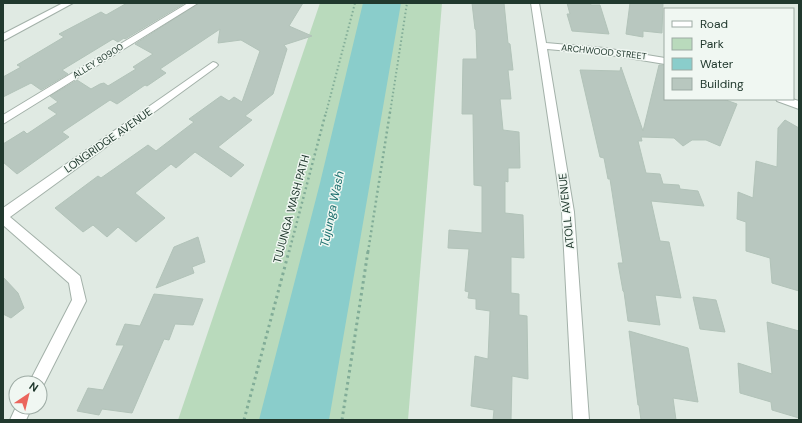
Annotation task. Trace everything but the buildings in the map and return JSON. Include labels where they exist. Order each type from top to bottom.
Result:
[{"type":"street","points":[[3,38],[69,3]]},
{"type":"street","name":"ALLEY 80900","points":[[3,120],[194,3]]},
{"type":"street","name":"ATOLL AVENUE","points":[[535,3],[568,212],[582,420]]},
{"type":"street","name":"ARCHWOOD STREET","points":[[542,46],[609,51],[664,61]]},
{"type":"street","name":"LONGRIDGE AVENUE","points":[[3,215],[213,65]]},
{"type":"street","points":[[784,100],[799,105]]},
{"type":"street","points":[[3,218],[75,280],[79,301],[41,375]]},
{"type":"path","name":"TUJUNGA WASH PATH","points":[[244,420],[355,3]]},
{"type":"path","points":[[342,420],[407,3]]},
{"type":"green space","points":[[320,3],[442,3],[408,420],[178,420]]},
{"type":"water","name":"Tujunga Wash","points":[[363,3],[401,3],[329,420],[259,420],[320,183]]}]
